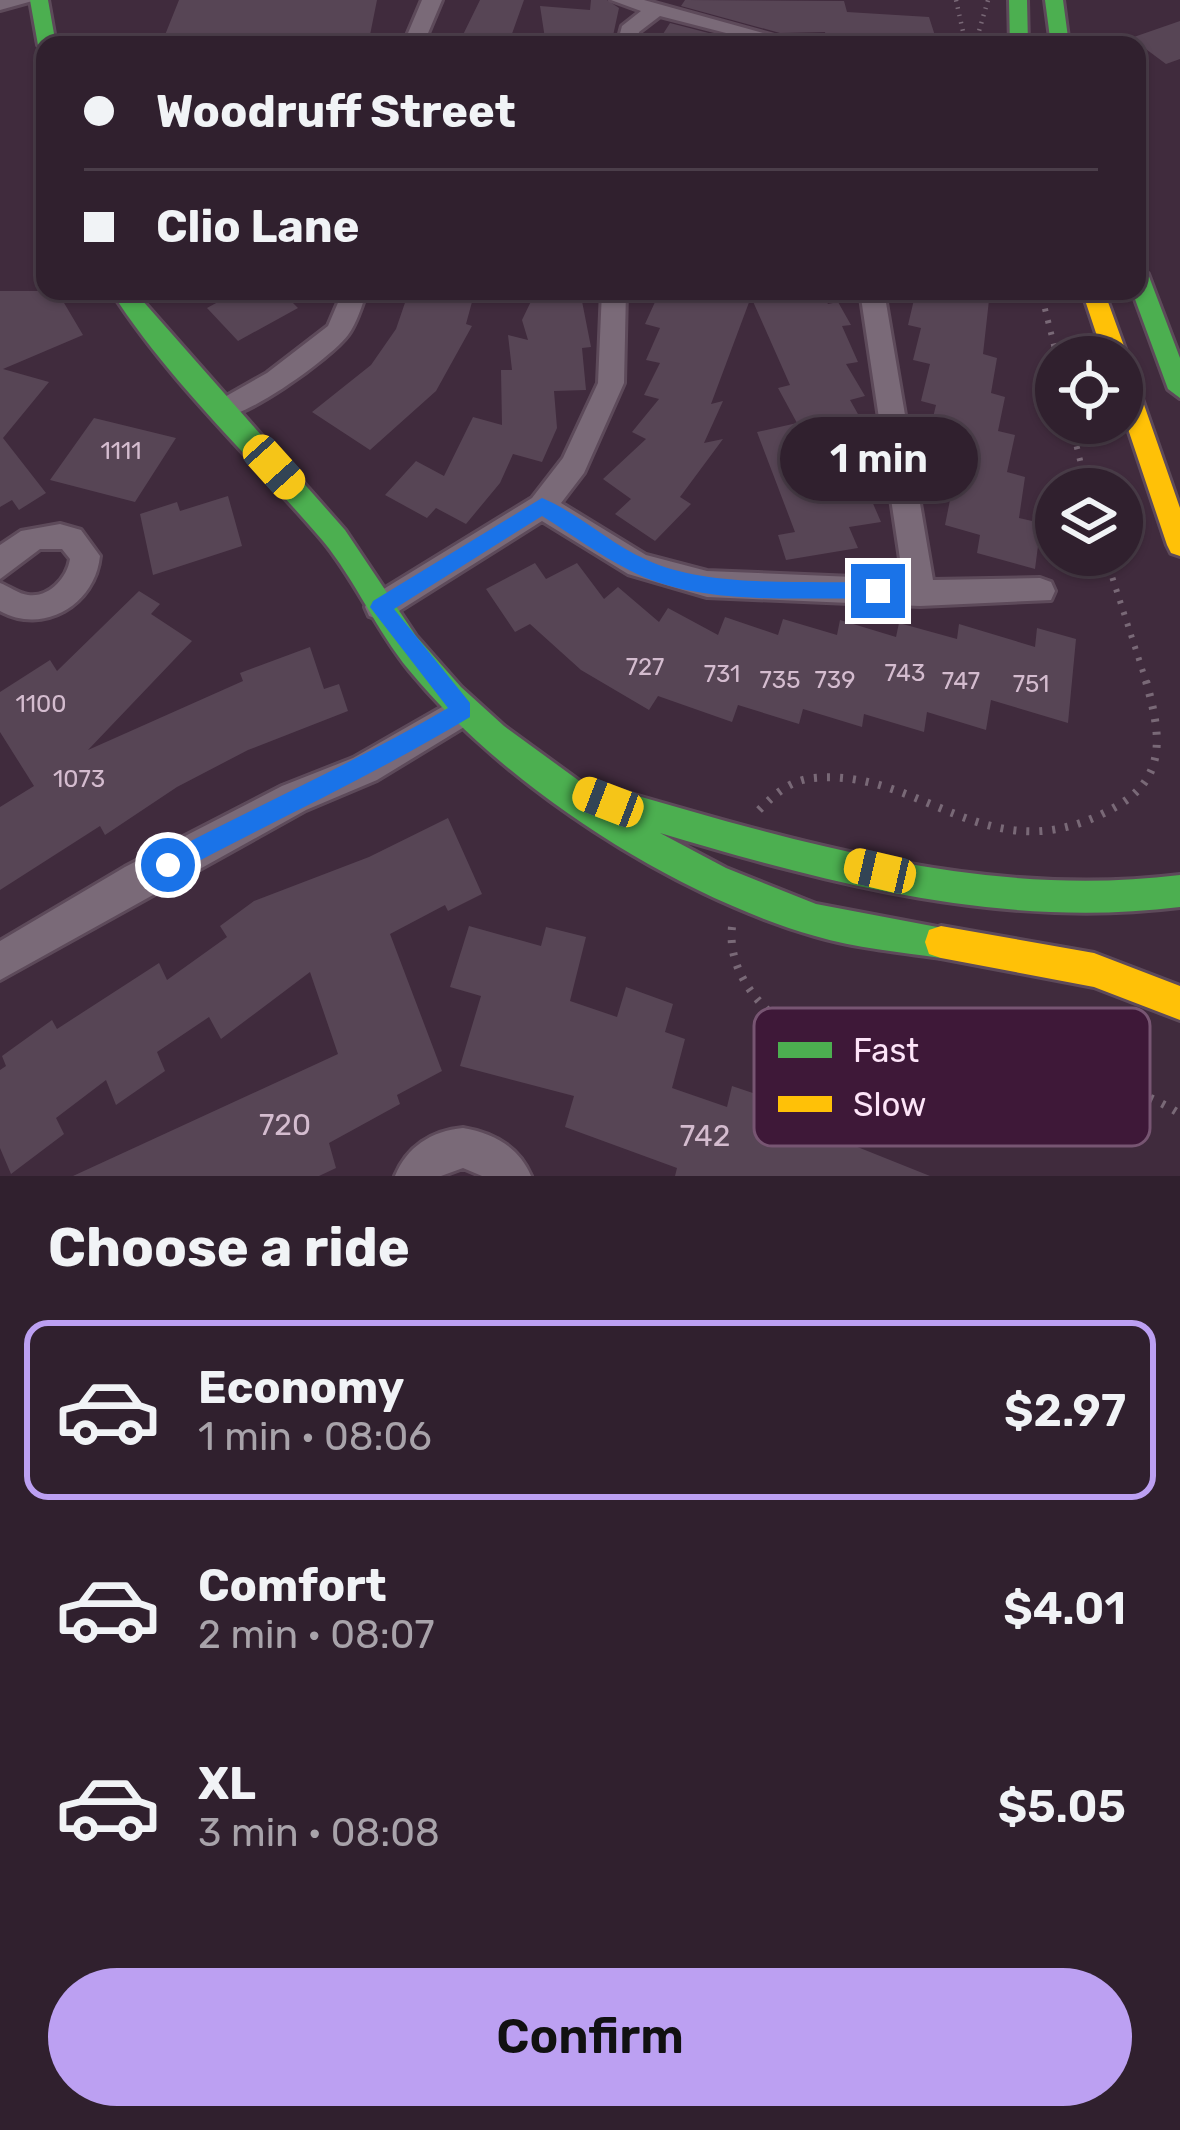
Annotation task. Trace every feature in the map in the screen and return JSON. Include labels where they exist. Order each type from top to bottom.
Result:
[{"type":"street","points":[[0,4],[26,0]]},
{"type":"street","points":[[39,0],[45,36]]},
{"type":"street","points":[[417,36],[432,0]]},
{"type":"street","points":[[621,0],[760,36]]},
{"type":"street","points":[[1018,0],[1019,36]]},
{"type":"street","points":[[1054,0],[1059,36]]},
{"type":"street","points":[[628,36],[629,29],[655,10]]},
{"type":"street","points":[[1146,298],[1180,388]]},
{"type":"street","points":[[129,300],[180,367],[339,542],[380,607],[463,710],[614,825],[736,888],[813,919],[1094,970],[1180,1003]]},
{"type":"street","points":[[223,410],[276,380],[338,331],[351,300]]},
{"type":"street","points":[[380,607],[542,506],[574,465],[610,383],[614,300]]},
{"type":"street","points":[[873,300],[920,592]]},
{"type":"street","points":[[1096,300],[1109,336]]},
{"type":"street","points":[[1143,437],[1180,545]]},
{"type":"street","points":[[542,506],[638,566],[670,578],[706,584],[920,592],[1040,591]]},
{"type":"street","points":[[0,566],[20,545],[46,535],[71,539],[85,556],[79,581],[55,602],[24,609],[0,597]]},
{"type":"street","points":[[0,962],[138,880],[294,798],[365,769],[463,710]]},
{"type":"street","points":[[550,780],[683,825],[880,871],[1068,901],[1122,902],[1180,891]]},
{"type":"street","points":[[415,1176],[445,1149],[471,1146],[495,1156],[511,1176]]},
{"type":"path","points":[[956,0],[964,36]]},
{"type":"path","points":[[978,36],[988,0]]},
{"type":"path","points":[[1043,300],[1052,336]]},
{"type":"building","points":[[179,0],[377,0],[370,36],[165,36]]},
{"type":"building","points":[[480,0],[524,0],[511,36],[462,36]]},
{"type":"building","points":[[591,0],[607,0],[619,8],[613,36],[545,36],[540,6],[590,10]]},
{"type":"building","points":[[685,0],[844,1],[847,12],[929,17],[935,36],[780,33],[681,6]]},
{"type":"building","points":[[1180,21],[1180,59],[1166,64],[1146,49],[1146,36],[1137,36]]},
{"type":"building","points":[[670,23],[720,36],[662,36]]},
{"type":"building","points":[[0,291],[36,291],[36,300],[62,300],[83,335],[3,369],[49,382],[3,438],[46,493],[19,510],[12,500],[0,507]]},
{"type":"building","points":[[222,300],[290,300],[298,308],[238,341],[207,308]]},
{"type":"building","points":[[406,300],[473,300],[466,324],[472,326],[436,391],[370,450],[312,412],[371,365],[396,329]]},
{"type":"building","points":[[532,300],[582,300],[591,347],[582,348],[586,390],[554,391],[557,428],[542,462],[513,454],[500,483],[466,524],[436,508],[427,518],[385,495],[416,461],[444,476],[473,417],[502,425],[501,370],[512,370],[508,335],[528,340],[522,320]]},
{"type":"building","points":[[656,300],[750,300],[711,404],[723,401],[704,443],[723,439],[680,497],[691,504],[655,541],[615,514],[631,499],[603,479],[646,439],[632,432],[659,399],[644,395],[660,363],[646,360],[660,328],[645,324]]},
{"type":"building","points":[[752,300],[838,302],[851,325],[842,326],[858,362],[846,364],[865,396],[850,400],[871,437],[860,440],[877,483],[865,485],[881,522],[849,527],[858,548],[786,560],[778,535],[795,532],[757,432],[797,423],[778,388],[790,385]]},
{"type":"building","points":[[914,300],[989,300],[983,354],[997,358],[991,393],[1005,397],[998,431],[1015,435],[1007,472],[1025,477],[1019,518],[1035,522],[1035,569],[977,553],[980,535],[945,525],[953,485],[937,481],[945,443],[928,438],[936,405],[921,401],[930,364],[913,360],[921,328],[908,325]]},
{"type":"building","points":[[94,418],[176,438],[135,502],[50,480]]},
{"type":"building","points":[[228,496],[242,546],[153,575],[140,514],[177,502],[180,511]]},
{"type":"building","points":[[535,563],[546,579],[577,563],[604,599],[618,587],[659,622],[668,608],[718,635],[725,617],[778,635],[783,619],[837,635],[840,620],[896,637],[899,623],[957,639],[959,624],[1035,647],[1037,628],[1076,639],[1068,723],[991,700],[986,730],[927,712],[924,732],[864,714],[862,727],[803,709],[799,724],[738,705],[732,722],[658,696],[649,710],[581,670],[530,624],[515,632],[486,589]]},
{"type":"building","points":[[139,591],[160,604],[151,614],[192,641],[88,750],[243,681],[240,673],[310,647],[324,689],[339,684],[348,711],[248,750],[177,787],[105,835],[100,826],[0,890],[0,807],[34,786],[0,732],[0,692],[50,660],[57,671]]},
{"type":"building","points":[[448,818],[482,894],[448,911],[445,905],[390,934],[442,1071],[397,1095],[400,1104],[329,1143],[336,1168],[319,1176],[73,1176],[338,1054],[310,972],[221,1039],[209,1017],[157,1052],[165,1071],[116,1105],[106,1080],[56,1118],[64,1134],[11,1174],[0,1148],[0,1070],[6,1066],[2,1056],[52,1020],[57,1029],[159,963],[167,980],[227,937],[220,926],[254,901],[369,857]]},
{"type":"building","points":[[469,926],[541,946],[546,927],[586,937],[570,1001],[617,1017],[626,987],[673,1004],[665,1032],[685,1039],[672,1088],[727,1107],[732,1086],[754,1093],[754,1146],[855,1146],[930,1176],[675,1176],[677,1168],[565,1127],[574,1096],[460,1066],[481,996],[450,987]]},
{"type":"traffic: fast","points":[[39,0],[45,36]]},
{"type":"traffic: fast","points":[[1018,0],[1019,36]]},
{"type":"traffic: fast","points":[[1054,0],[1059,36]]},
{"type":"traffic: fast","points":[[1146,298],[1180,389]]},
{"type":"traffic: fast","points":[[129,300],[336,538],[417,659],[494,736],[600,814],[714,880],[816,920],[941,942]]},
{"type":"traffic: fast","points":[[617,805],[823,862],[971,891],[1044,899],[1115,899],[1180,891]]},
{"type":"traffic: slow","points":[[1096,300],[1109,336]]},
{"type":"traffic: slow","points":[[1143,437],[1180,545]]},
{"type":"traffic: slow","points":[[941,942],[1094,970],[1180,1003]]},
{"type":"route","points":[[168,865],[294,798],[365,769],[463,710],[417,659],[380,607],[542,506],[638,566],[670,578],[706,584],[878,591]]}]
